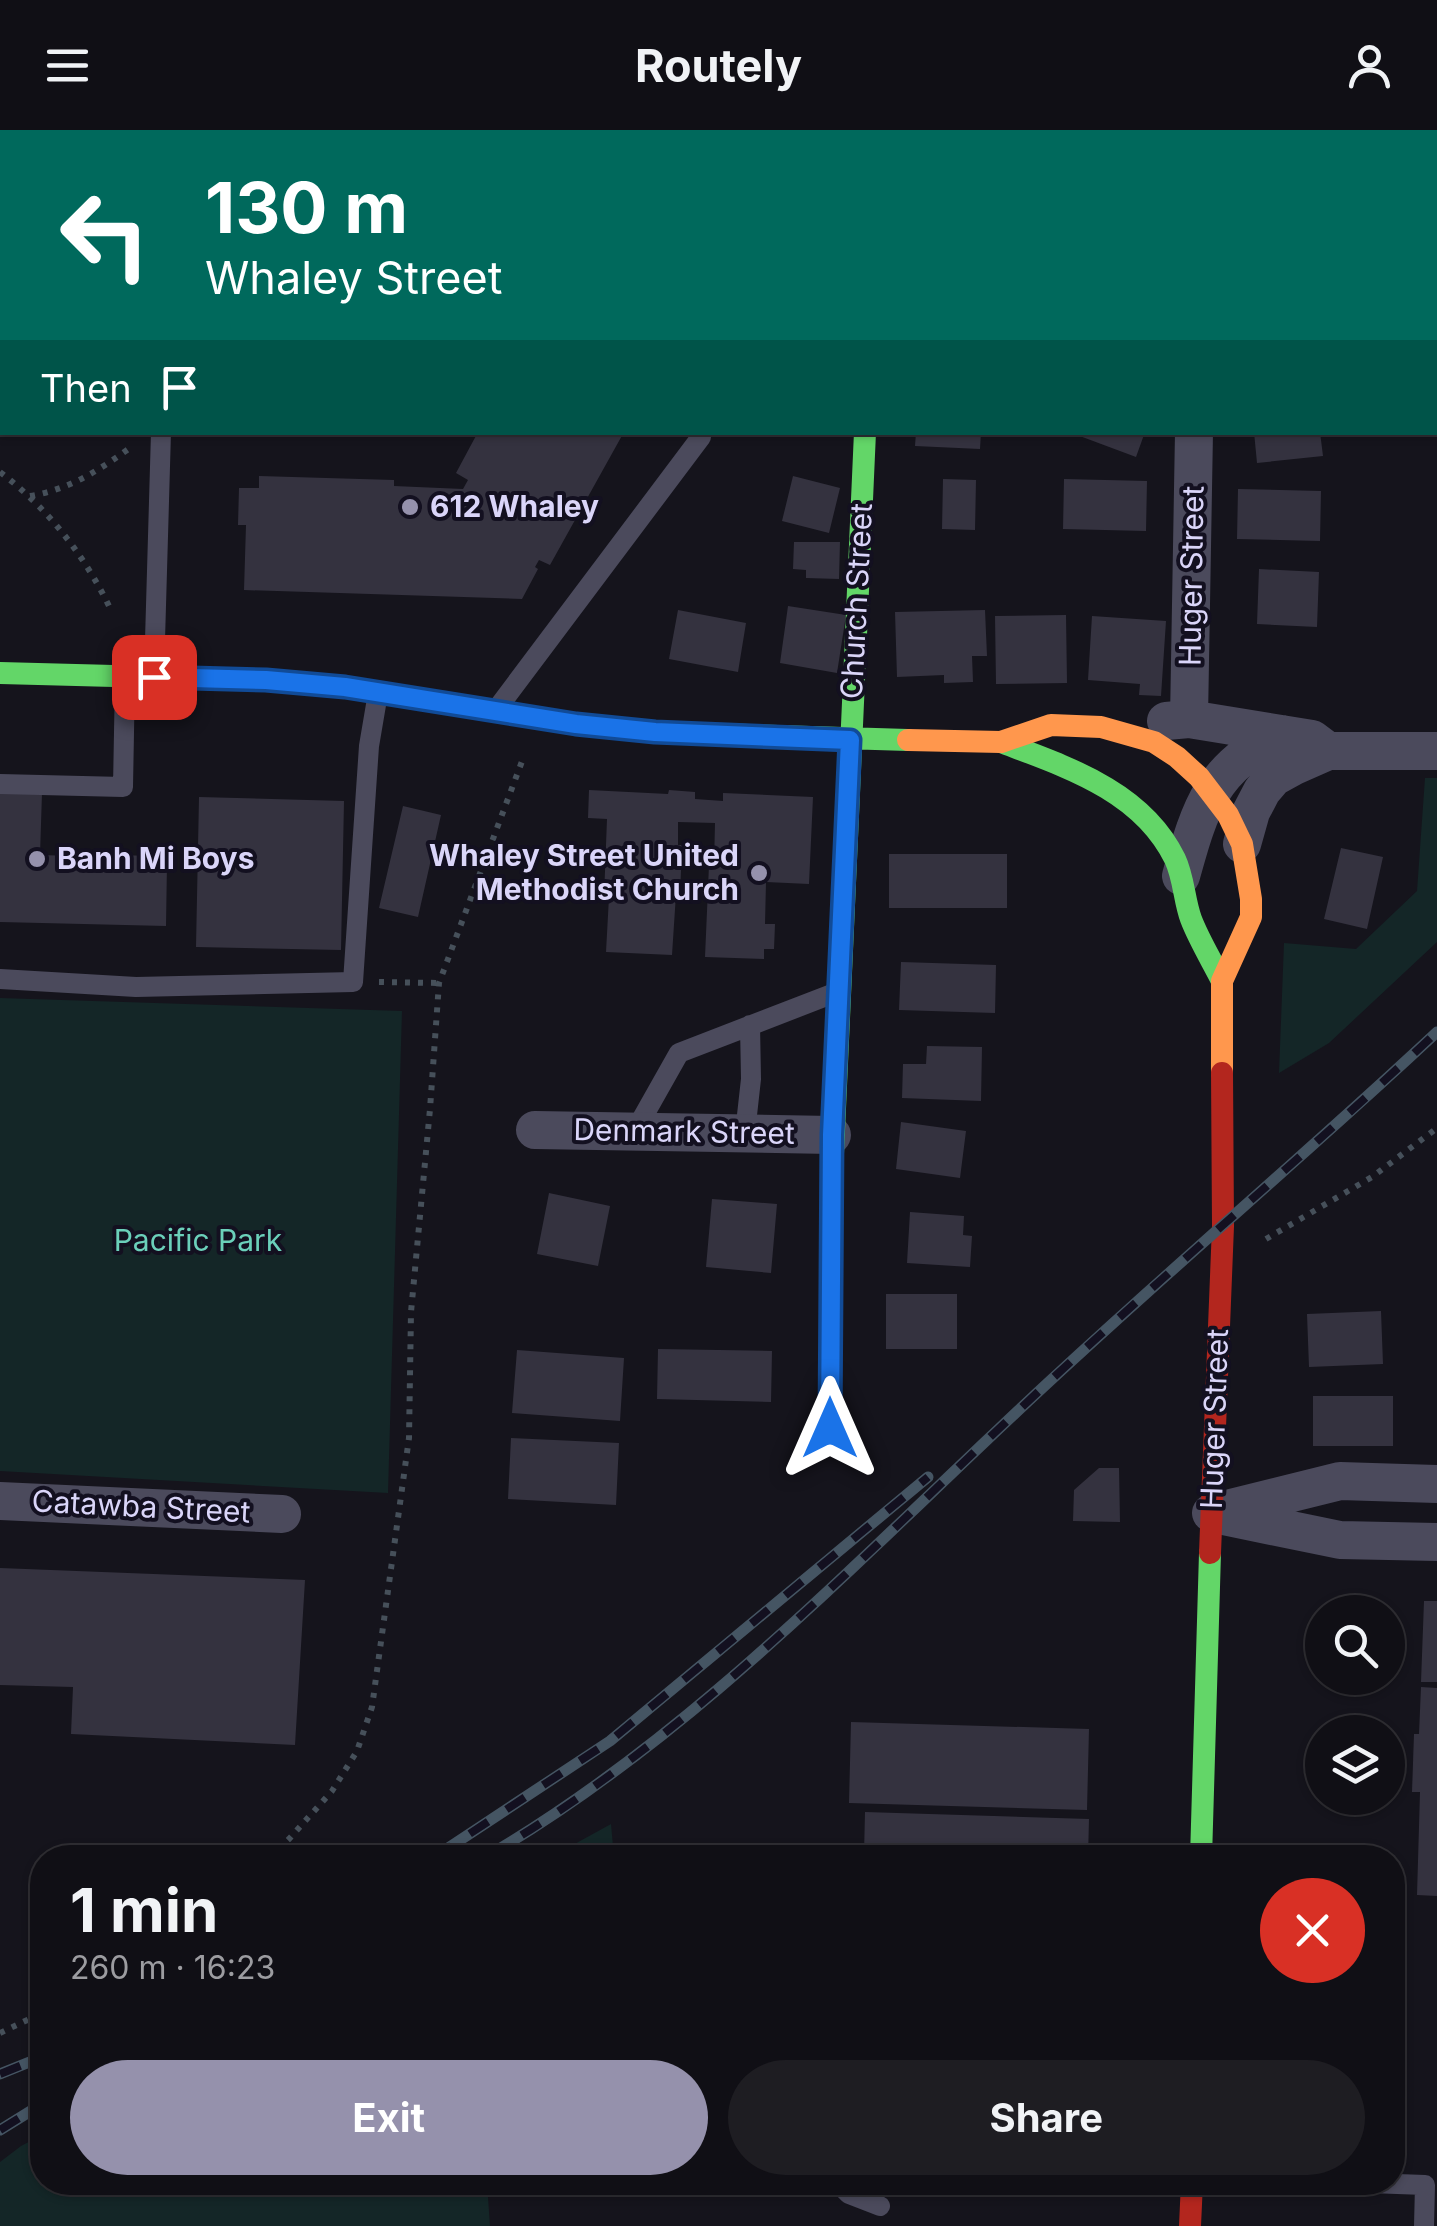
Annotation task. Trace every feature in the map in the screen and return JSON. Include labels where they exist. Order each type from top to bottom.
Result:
[{"type":"main road","name":"Church Street","points":[[830,1428],[832,1135],[865,435]]},
{"type":"main road","points":[[0,673],[266,680],[655,732],[1002,742],[1051,725],[1101,727],[1154,742],[1177,757],[1211,790],[1242,844],[1251,918],[1222,981]]},
{"type":"main road","points":[[1002,742],[1104,784],[1132,803],[1156,829],[1173,856],[1190,916],[1222,981]]},
{"type":"main road","name":"Huger Street","points":[[1201,1845],[1222,1252],[1222,981]]},
{"type":"main road","points":[[1190,2226],[1191,2195]]},
{"type":"street","name":"Huger Street","points":[[1189,719],[1194,435]]},
{"type":"street","points":[[1101,727],[1189,719],[1312,739],[1328,750]]},
{"type":"street","points":[[1181,876],[1196,819],[1211,790],[1259,744],[1282,734]]},
{"type":"street","points":[[1242,844],[1262,791],[1274,777],[1328,750],[1437,751]]},
{"type":"street","name":"Denmark Street","points":[[536,1130],[832,1135]]},
{"type":"street","points":[[1211,1513],[1340,1481],[1437,1484]]},
{"type":"street","name":"Catawba Street","points":[[0,1501],[282,1514]]},
{"type":"street","points":[[1211,1513],[1340,1540],[1437,1542]]},
{"type":"lane","points":[[154,677],[161,435]]},
{"type":"lane","points":[[494,712],[701,437]]},
{"type":"lane","points":[[0,784],[123,788],[126,676]]},
{"type":"lane","points":[[0,979],[136,986],[353,982],[368,746],[378,692]]},
{"type":"lane","points":[[634,1131],[679,1053],[838,991]]},
{"type":"lane","points":[[746,1133],[750,1025]]},
{"type":"lane","points":[[1405,2184],[1425,2185],[1424,2226]]},
{"type":"lane","points":[[852,2195],[880,2206]]},
{"type":"path","points":[[29,496],[78,482],[140,441]]},
{"type":"path","points":[[0,472],[43,509],[76,550],[109,606]]},
{"type":"path","points":[[283,1845],[332,1791],[357,1751],[372,1707],[409,1438],[411,1312],[438,983],[540,718]]},
{"type":"path","points":[[353,982],[438,983]]},
{"type":"path","points":[[1222,1252],[1268,1238],[1298,1221],[1372,1177],[1437,1128]]},
{"type":"path","points":[[0,2033],[30,2019]]},
{"type":"green space","points":[[1425,778],[1437,778],[1437,942],[1329,1043],[1279,1073],[1284,943],[1356,949],[1417,891]]},
{"type":"green space","name":"Pacific Park","points":[[0,998],[402,1011],[388,1493],[0,1471]]},
{"type":"green space","points":[[611,1824],[613,1845],[573,1845]]},
{"type":"green space","points":[[30,2141],[30,2195],[488,2195],[490,2226],[0,2226],[0,2162]]},
{"type":"building","name":"612 Whaley","points":[[476,435],[622,435],[550,565],[539,560],[522,599],[244,590],[246,525],[238,525],[239,488],[259,488],[259,476],[394,480],[394,486],[463,489],[468,480],[456,473]]},
{"type":"building","points":[[916,435],[981,435],[980,449],[915,446]]},
{"type":"building","points":[[1077,435],[1144,435],[1136,457]]},
{"type":"building","points":[[1254,435],[1320,435],[1323,456],[1257,463]]},
{"type":"building","points":[[793,476],[840,488],[829,533],[782,521]]},
{"type":"building","points":[[943,479],[976,480],[975,530],[942,529]]},
{"type":"building","points":[[1064,479],[1147,481],[1146,531],[1063,529]]},
{"type":"building","points":[[1238,489],[1321,491],[1320,541],[1237,539]]},
{"type":"building","points":[[794,542],[840,542],[839,579],[806,578],[806,570],[793,569]]},
{"type":"building","points":[[1259,569],[1319,572],[1317,627],[1257,624]]},
{"type":"building","points":[[788,606],[846,615],[837,673],[780,663]]},
{"type":"building","points":[[678,610],[746,623],[738,672],[669,659]]},
{"type":"building","points":[[985,610],[987,656],[972,656],[973,682],[944,683],[944,675],[897,677],[895,612]]},
{"type":"building","points":[[1066,615],[1067,683],[996,684],[995,616]]},
{"type":"building","points":[[1092,616],[1166,621],[1161,696],[1139,695],[1140,684],[1088,680]]},
{"type":"building","name":"Whaley Street United Methodist Church","points":[[589,790],[695,792],[695,799],[723,801],[723,793],[813,797],[809,884],[766,882],[765,924],[775,924],[774,949],[764,949],[764,959],[705,957],[715,823],[678,822],[678,845],[682,845],[680,895],[676,894],[672,955],[606,952],[607,819],[588,818]]},
{"type":"building","name":"Banh Mi Boys","points":[[0,791],[42,793],[40,855],[119,862],[119,855],[151,856],[151,863],[167,863],[166,926],[0,922]]},
{"type":"building","points":[[199,797],[344,801],[341,950],[196,947]]},
{"type":"building","points":[[403,806],[441,815],[418,917],[379,908]]},
{"type":"building","points":[[1341,848],[1383,857],[1367,929],[1324,919]]},
{"type":"building","points":[[889,854],[1007,854],[1007,908],[889,908]]},
{"type":"building","points":[[901,962],[996,965],[995,1013],[899,1010]]},
{"type":"building","points":[[927,1046],[982,1047],[981,1101],[902,1098],[903,1064],[926,1064]]},
{"type":"building","points":[[901,1122],[966,1131],[960,1178],[896,1169]]},
{"type":"building","points":[[549,1193],[610,1206],[598,1266],[537,1254]]},
{"type":"building","points":[[712,1199],[777,1204],[771,1273],[706,1267]]},
{"type":"building","points":[[910,1212],[964,1216],[963,1235],[972,1236],[970,1267],[907,1263]]},
{"type":"building","points":[[886,1294],[957,1294],[957,1349],[886,1349]]},
{"type":"building","points":[[1381,1311],[1383,1364],[1309,1367],[1307,1314]]},
{"type":"building","points":[[658,1349],[772,1351],[771,1402],[657,1399]]},
{"type":"building","points":[[517,1350],[624,1358],[620,1421],[512,1413]]},
{"type":"building","points":[[1313,1396],[1393,1396],[1393,1446],[1313,1446]]},
{"type":"building","points":[[511,1438],[619,1443],[616,1505],[508,1499]]},
{"type":"building","points":[[1099,1468],[1119,1468],[1120,1522],[1073,1521],[1074,1490]]},
{"type":"building","points":[[0,1568],[305,1580],[295,1745],[71,1734],[73,1687],[0,1685]]},
{"type":"building","points":[[1424,1601],[1437,1601],[1437,1682],[1421,1682]]},
{"type":"building","points":[[1421,1687],[1437,1688],[1437,1896],[1417,1895],[1420,1792],[1412,1792]]},
{"type":"building","points":[[851,1722],[1089,1729],[1087,1810],[849,1803]]},
{"type":"building","points":[[865,1812],[1089,1819],[1088,1845],[864,1845]]},
{"type":"railway","points":[[504,1845],[630,1760],[765,1648],[1073,1359],[1437,1032]]},
{"type":"railway","points":[[453,1845],[610,1741],[928,1477]]},
{"type":"railway","points":[[0,2074],[30,2062]]},
{"type":"railway","points":[[0,2130],[30,2111]]},
{"type":"traffic: fast","points":[[832,1176],[865,435]]},
{"type":"traffic: fast","points":[[0,673],[266,680],[345,687],[576,724],[655,732],[908,740]]},
{"type":"traffic: fast","points":[[1001,742],[1100,784],[1123,799],[1161,835],[1175,859],[1191,919],[1222,981]]},
{"type":"traffic: fast","points":[[1201,1845],[1210,1553]]},
{"type":"traffic: slow","points":[[908,740],[1001,742],[1051,725],[1101,727],[1154,742],[1199,777],[1228,815],[1242,844],[1251,899],[1251,917],[1222,981],[1222,1073]]},
{"type":"traffic: jam","points":[[1210,1553],[1223,1226],[1222,1073]]},
{"type":"traffic: jam","points":[[830,1429],[832,1176]]},
{"type":"traffic: jam","points":[[1190,2226],[1191,2195]]},
{"type":"place","name":"612 Whaley","points":[[410,507]]},
{"type":"place","name":"Banh Mi Boys","points":[[37,859]]},
{"type":"place","name":"Whaley Street United Methodist Church","points":[[759,873]]},
{"type":"route","points":[[154,677],[345,687],[576,724],[655,732],[850,740],[832,1135],[830,1428]]}]
